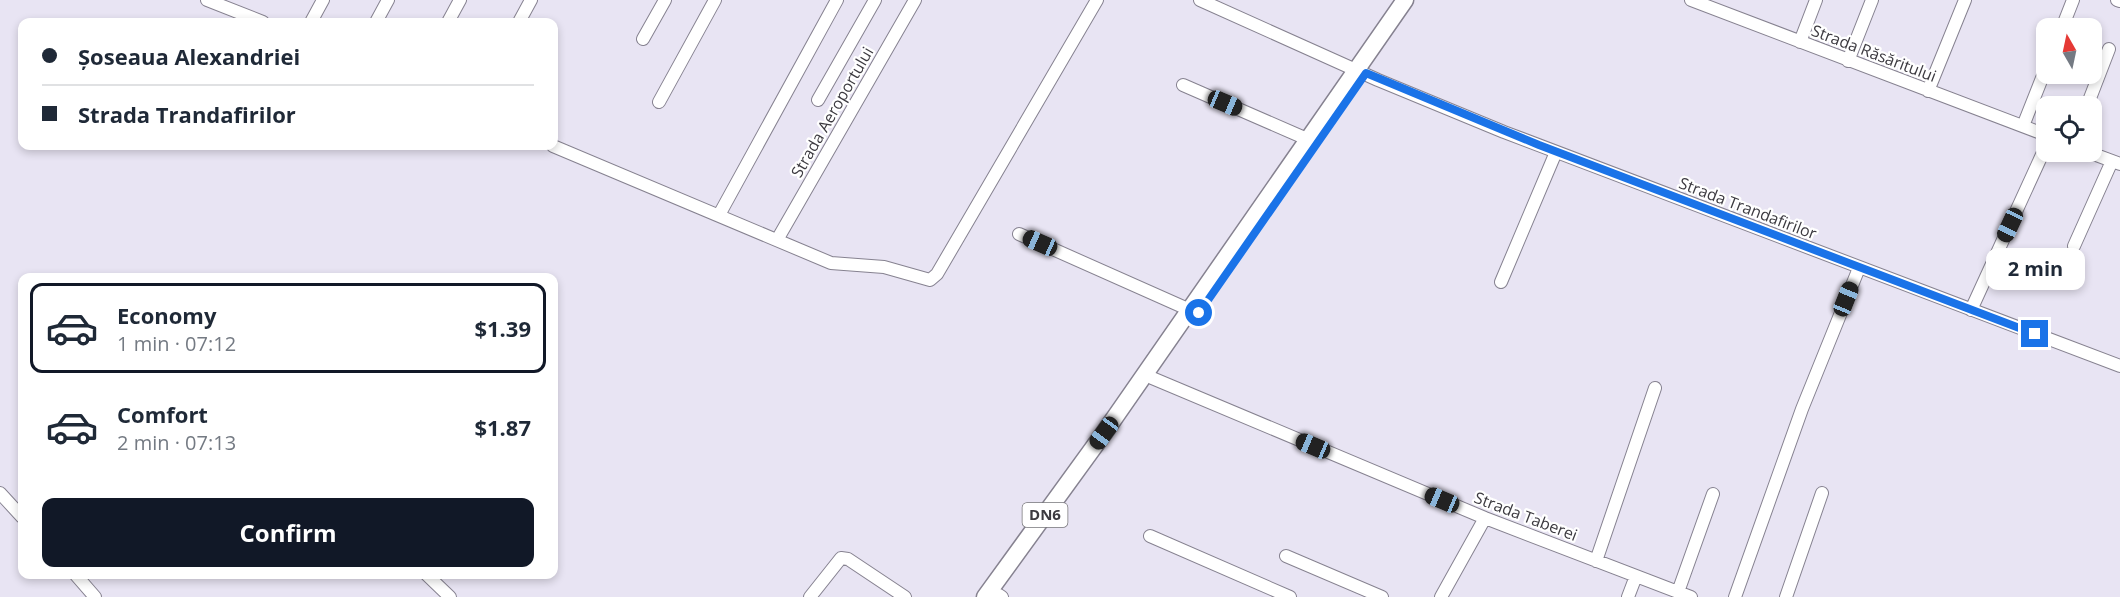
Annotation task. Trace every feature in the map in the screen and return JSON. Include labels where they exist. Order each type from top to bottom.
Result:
[{"type":"highway","name":"DN6","points":[[996,596],[1152,378],[1362,71],[1405,0]]},
{"type":"highway","name":"DN6","points":[[996,596],[1307,140],[1416,0]]},
{"type":"street","points":[[207,0],[253,18]]},
{"type":"street","points":[[313,18],[323,0]]},
{"type":"street","points":[[378,18],[388,0]]},
{"type":"street","points":[[450,18],[460,0]]},
{"type":"street","points":[[521,18],[531,0]]},
{"type":"street","points":[[643,39],[665,0]]},
{"type":"street","points":[[659,102],[715,0]]},
{"type":"street","points":[[719,215],[837,0]]},
{"type":"street","points":[[818,100],[875,0]]},
{"type":"street","name":"Strada Aeroportului","points":[[777,240],[915,0]]},
{"type":"street","points":[[558,148],[831,263],[884,267],[924,279],[934,278],[986,193],[1096,0]]},
{"type":"street","points":[[1200,0],[1362,71]]},
{"type":"street","name":"Strada Răsăritului","points":[[1691,0],[1714,4],[1848,61],[2036,131]]},
{"type":"street","points":[[1800,42],[1816,0]]},
{"type":"street","points":[[1848,61],[1872,0]]},
{"type":"street","points":[[1928,91],[1965,0]]},
{"type":"street","points":[[2066,18],[2073,0]]},
{"type":"street","points":[[2091,96],[2109,50]]},
{"type":"street","name":"Strada Trandafirilor","points":[[1362,71],[1556,152],[2120,366]]},
{"type":"street","points":[[2022,126],[2039,84]]},
{"type":"street","points":[[1184,85],[1307,140]]},
{"type":"street","points":[[1501,282],[1556,152]]},
{"type":"street","points":[[1971,310],[2039,162]]},
{"type":"street","points":[[2074,246],[2116,162]]},
{"type":"street","points":[[1019,234],[1190,310]]},
{"type":"street","points":[[1735,597],[1802,409],[1858,268]]},
{"type":"street","name":"Strada Taberei","points":[[1152,378],[1485,518],[1691,597]]},
{"type":"street","points":[[1599,562],[1655,388]]},
{"type":"street","points":[[1599,562],[1656,405]]},
{"type":"street","points":[[0,493],[18,513]]},
{"type":"street","points":[[1786,597],[1822,493]]},
{"type":"street","points":[[1678,592],[1713,494]]},
{"type":"street","points":[[1441,597],[1485,518]]},
{"type":"street","points":[[1150,536],[1290,597]]},
{"type":"street","points":[[1286,556],[1382,597]]},
{"type":"street","points":[[810,597],[841,558],[848,559],[905,597]]},
{"type":"street","points":[[1628,597],[1636,576]]},
{"type":"street","points":[[79,579],[91,595]]},
{"type":"street","points":[[431,579],[450,597]]},
{"type":"route","points":[[1199,313],[1366,73],[1464,116],[2035,334]]}]
